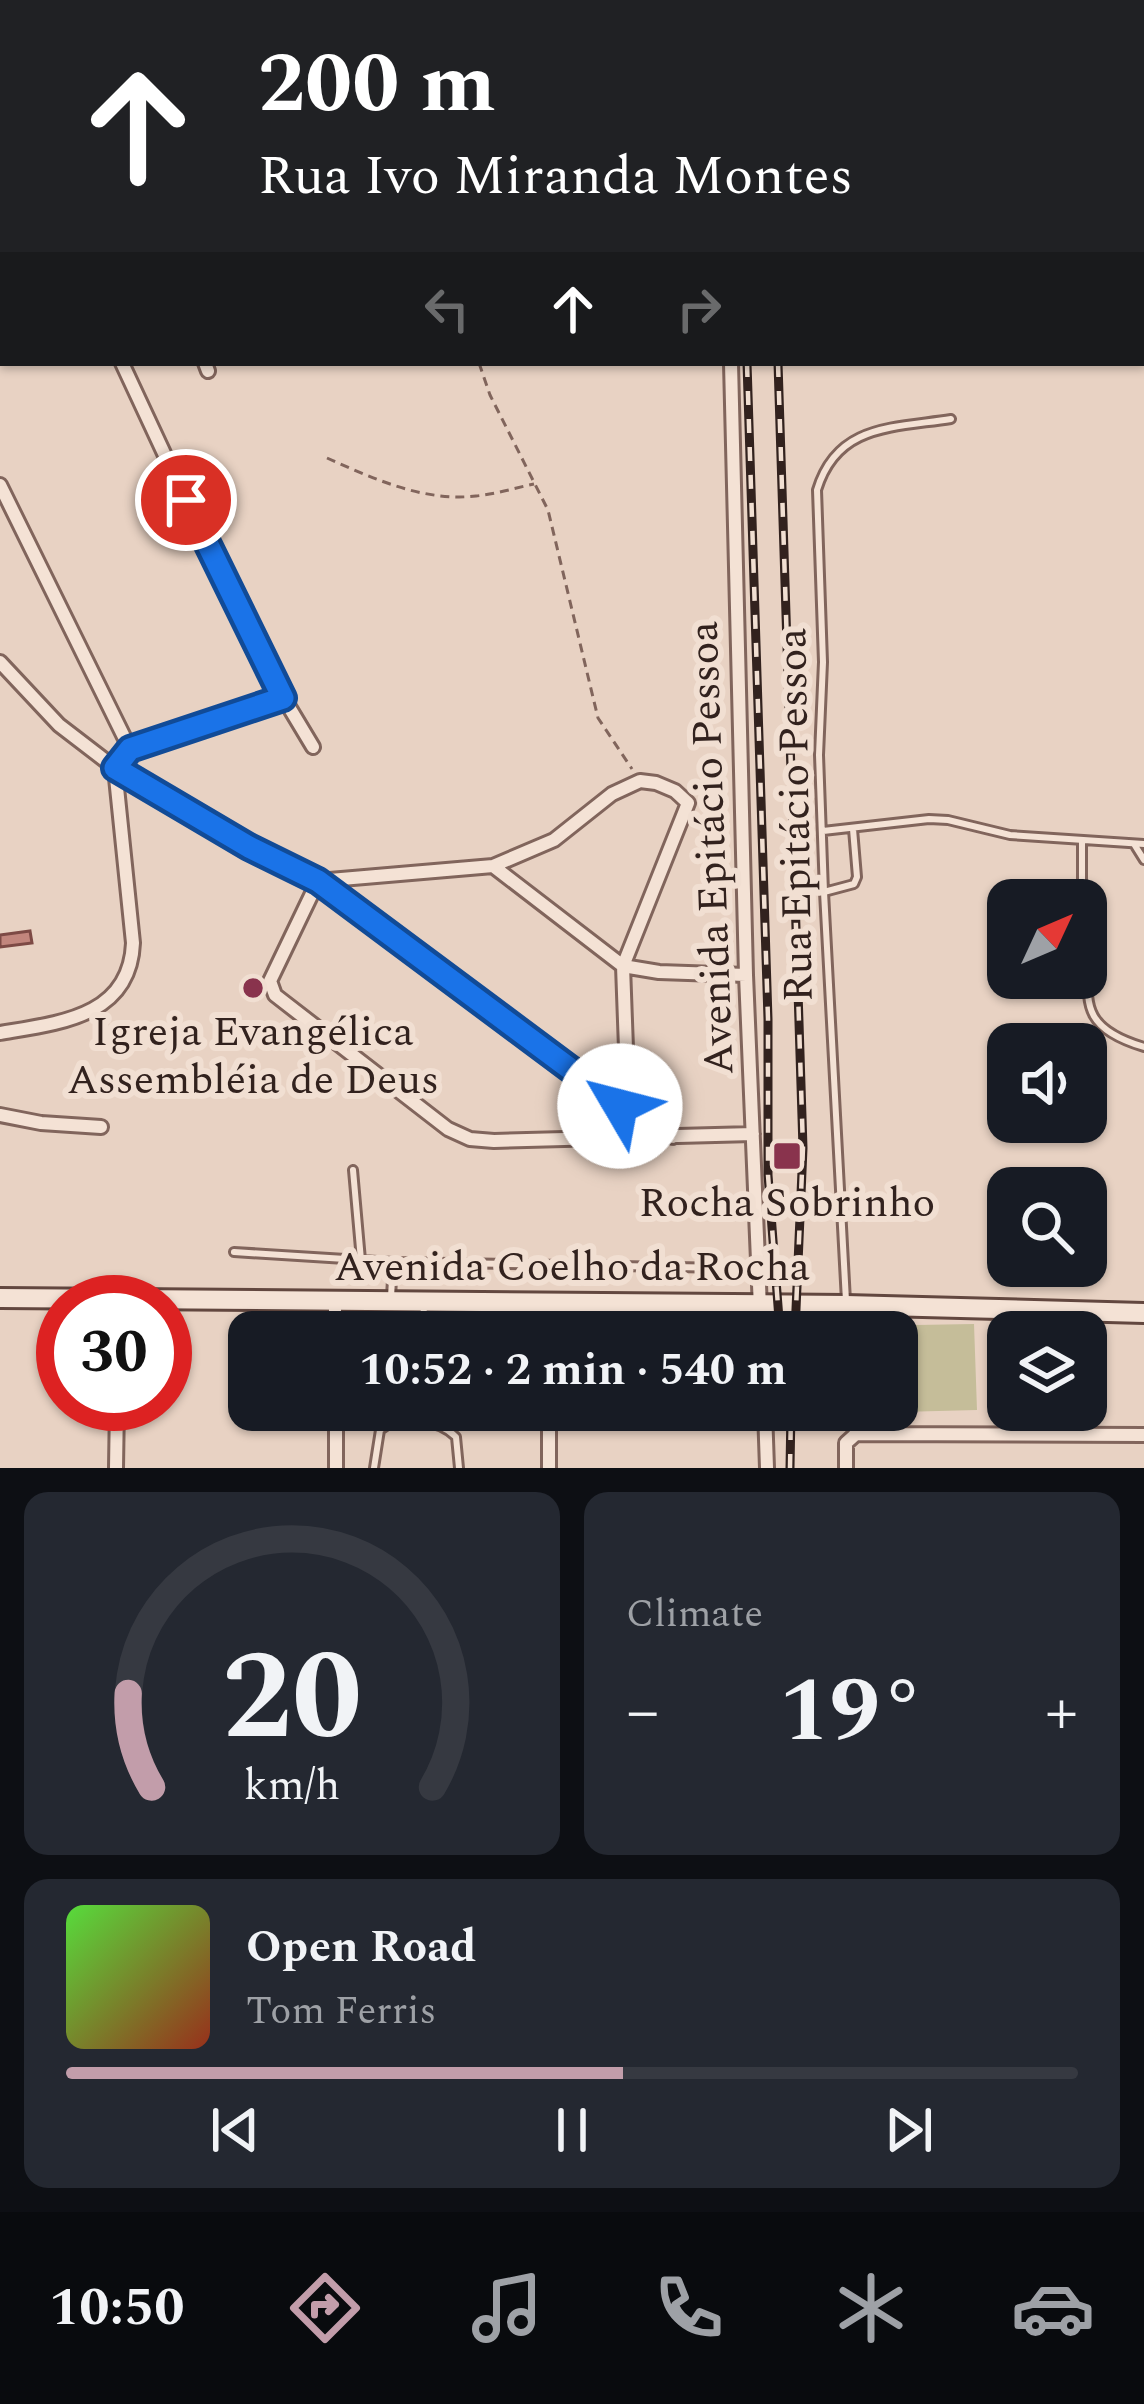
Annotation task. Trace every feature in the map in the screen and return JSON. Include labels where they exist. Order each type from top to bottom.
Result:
[{"type":"main road","name":"Avenida Coelho da Rocha","points":[[0,1298],[36,1299]]},
{"type":"main road","name":"Avenida Coelho da Rocha","points":[[192,1301],[846,1304],[1068,1311]]},
{"type":"main road","name":"Avenida Coelho da Rocha","points":[[1107,1312],[1144,1313]]},
{"type":"street","points":[[123,366],[216,565],[283,698],[314,748]]},
{"type":"street","name":"Avenida Epitácio Pessoa","points":[[731,366],[746,975],[760,1311]]},
{"type":"street","points":[[0,485],[130,749]]},
{"type":"street","points":[[0,662],[58,725],[115,768],[249,847],[318,881],[620,1106],[673,1137]]},
{"type":"street","points":[[0,1033],[59,1023],[85,1013],[109,999],[127,978],[133,943],[115,768],[130,749],[283,698]]},
{"type":"street","points":[[318,881],[493,866],[554,841],[612,794],[640,781],[675,791],[688,803],[623,966],[627,1076],[620,1106],[600,1138]]},
{"type":"street","points":[[493,866],[623,966],[746,975]]},
{"type":"street","points":[[318,881],[270,981],[275,995],[448,1129],[494,1141],[753,1134]]},
{"type":"street","points":[[0,1114],[41,1123],[100,1126]]},
{"type":"street","points":[[335,1302],[335,1311]]},
{"type":"street","points":[[550,1302],[550,1311]]},
{"type":"street","points":[[846,1304],[846,1311]]},
{"type":"street","points":[[116,1468],[117,1431]]},
{"type":"street","points":[[336,1431],[336,1468]]},
{"type":"street","points":[[549,1431],[549,1468]]},
{"type":"street","points":[[766,1431],[767,1468]]},
{"type":"street","points":[[846,1468],[846,1443],[856,1434],[1144,1435]]},
{"type":"lane","name":"Rua Epitácio Pessoa","points":[[846,1304],[819,755],[823,662],[817,490],[823,470],[842,446],[874,431],[952,419]]},
{"type":"lane","points":[[823,831],[929,819],[1010,835],[1144,844]]},
{"type":"lane","points":[[824,892],[854,884],[853,828]]},
{"type":"lane","points":[[1082,842],[1082,879]]},
{"type":"lane","points":[[1134,844],[1144,860]]},
{"type":"lane","points":[[1088,999],[1096,1020],[1115,1035],[1144,1047]]},
{"type":"lane","points":[[353,1170],[361,1260]]},
{"type":"lane","points":[[234,1252],[393,1262],[729,1268]]},
{"type":"lane","points":[[391,1300],[393,1262]]},
{"type":"lane","points":[[423,1301],[424,1311]]},
{"type":"lane","points":[[374,1468],[380,1431]]},
{"type":"lane","points":[[450,1431],[457,1437],[459,1468]]},
{"type":"path","points":[[480,366],[554,529],[598,718],[640,781]]},
{"type":"path","points":[[328,458],[394,487],[435,495],[475,496],[536,484]]},
{"type":"shaded area","points":[[974,1324],[977,1410],[918,1412],[918,1325]]},
{"type":"building","points":[[30,931],[32,943],[0,947],[0,935]]},
{"type":"building","name":"Igreja Evangélica Assembléia de Deus","points":[[249,978],[263,983],[258,999],[243,994]]},
{"type":"railway","points":[[747,366],[768,1019],[768,1175],[778,1311]]},
{"type":"railway","points":[[778,366],[803,1148],[796,1311]]},
{"type":"railway","points":[[790,1468],[791,1431]]},
{"type":"place","name":"Igreja Evangélica Assembléia de Deus","points":[[253,988]]},
{"type":"place","name":"Rocha Sobrinho","points":[[787,1156]]},
{"type":"route","points":[[186,500],[283,698],[130,749],[115,768],[249,847],[318,881],[620,1106]]}]
